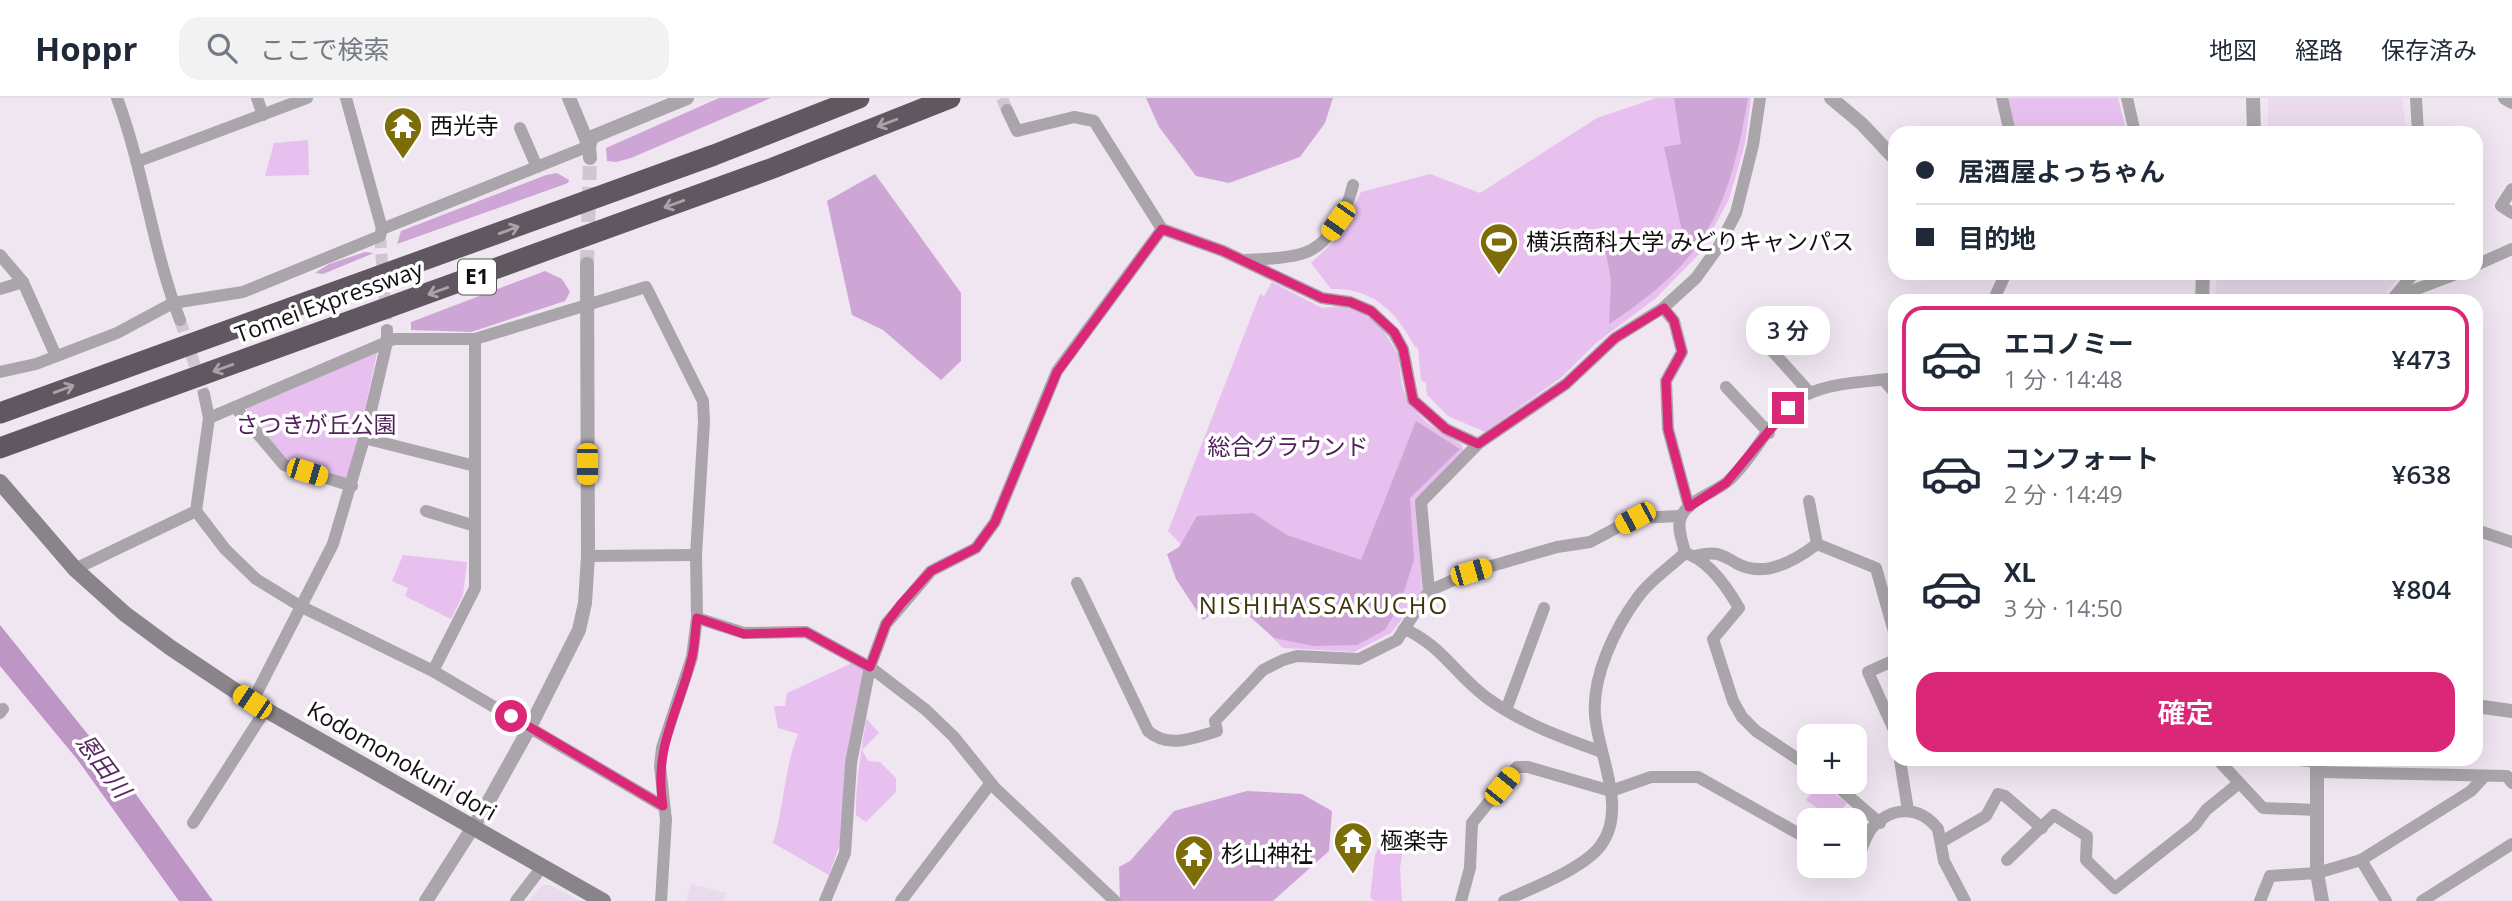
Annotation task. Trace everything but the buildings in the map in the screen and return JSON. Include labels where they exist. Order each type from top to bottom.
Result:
[{"type":"highway","points":[[714,155],[826,98]]},
{"type":"highway","name":"Tomei Expressway","points":[[0,413],[714,155],[859,98]]},
{"type":"highway","name":"Tomei Expressway","points":[[0,448],[748,177],[950,98]]},
{"type":"main road","name":"Kodomonokuni dori","points":[[0,482],[75,569],[125,614],[259,705],[603,901]]},
{"type":"street","points":[[117,98],[139,161],[148,216],[180,320]]},
{"type":"street","points":[[257,98],[263,115]]},
{"type":"street","points":[[139,161],[307,98]]},
{"type":"street","points":[[0,372],[36,365],[144,321],[173,303],[243,292],[286,277],[380,236],[383,229],[346,98]]},
{"type":"street","points":[[569,98],[589,152]]},
{"type":"street","points":[[589,152],[592,137],[687,98]]},
{"type":"street","points":[[1429,592],[1421,502],[1478,444],[1566,384],[1615,338],[1664,308],[1709,263],[1736,213],[1754,145],[1760,98]]},
{"type":"street","points":[[1831,98],[1862,124],[1888,152]]},
{"type":"street","points":[[2002,98],[2008,126]]},
{"type":"street","points":[[2127,98],[2133,126]]},
{"type":"street","points":[[2253,98],[2254,126]]},
{"type":"street","points":[[2416,98],[2418,126]]},
{"type":"street","points":[[2505,98],[2512,103]]},
{"type":"street","points":[[1007,110],[1017,131],[1074,117],[1094,121],[1162,229],[1243,260],[1322,298],[1350,302],[1371,311],[1394,332],[1403,349],[1413,400],[1446,429],[1478,444]]},
{"type":"street","points":[[520,128],[537,167]]},
{"type":"street","points":[[383,229],[537,167],[589,152]]},
{"type":"street","points":[[1243,260],[1303,254],[1324,241],[1349,203],[1353,185]]},
{"type":"street","points":[[2512,189],[2501,206],[2512,213]]},
{"type":"street","points":[[825,901],[845,853],[852,763],[870,667],[886,624],[931,571],[976,548],[995,522],[1057,372],[1162,229]]},
{"type":"street","points":[[2483,262],[2512,249]]},
{"type":"street","points":[[0,255],[23,282],[56,356]]},
{"type":"street","points":[[426,901],[474,828],[530,727],[579,630],[585,603],[587,556],[587,264]]},
{"type":"street","points":[[2397,294],[2408,280]]},
{"type":"street","points":[[2407,294],[2442,280]]},
{"type":"street","points":[[0,289],[23,282]]},
{"type":"street","points":[[209,418],[387,336],[394,339],[475,339],[646,286],[703,401],[700,531],[696,555],[697,618],[692,657],[662,748],[660,766],[666,820],[661,901]]},
{"type":"street","points":[[1664,308],[1677,328],[1682,352],[1666,381],[1668,429],[1685,512],[1679,528],[1690,554],[1727,587],[1739,608],[1713,639],[1733,701],[1756,731],[1797,758]]},
{"type":"street","points":[[193,823],[259,705],[300,606],[333,544],[352,486],[387,336]]},
{"type":"street","points":[[433,671],[475,588],[475,339]]},
{"type":"street","points":[[1766,344],[1810,393]]},
{"type":"street","points":[[1077,583],[1148,731],[1156,738],[1169,741],[1186,740],[1217,731],[1215,721],[1226,713],[1263,670],[1297,656],[1359,659],[1397,640],[1429,592],[1471,572],[1557,547],[1590,542],[1635,518],[1685,512],[1726,483],[1788,408],[1810,393],[1888,379]]},
{"type":"street","points":[[1726,387],[1769,433]]},
{"type":"street","points":[[204,394],[209,418],[196,511],[246,570],[300,606],[433,671],[663,806]]},
{"type":"street","points":[[235,407],[284,465],[352,486]]},
{"type":"street","points":[[364,438],[475,466]]},
{"type":"street","points":[[1809,501],[1817,544]]},
{"type":"street","points":[[75,569],[196,511]]},
{"type":"street","points":[[426,511],[475,526]]},
{"type":"street","points":[[2483,532],[2512,542]]},
{"type":"street","points":[[1504,901],[1595,852],[1603,844],[1611,821],[1611,791],[1595,716],[1596,686],[1611,645],[1638,596],[1690,554],[1724,554],[1737,564],[1755,568],[1776,567],[1790,563],[1817,544]]},
{"type":"street","points":[[1817,544],[1876,568],[1888,610]]},
{"type":"street","points":[[587,556],[696,555]]},
{"type":"street","points":[[1506,710],[1544,608]]},
{"type":"street","points":[[697,618],[744,634],[806,632],[870,667],[926,710],[954,737],[990,784],[1115,901]]},
{"type":"street","points":[[1404,629],[1437,648],[1470,684],[1506,710],[1532,725],[1602,752]]},
{"type":"street","points":[[1888,663],[1868,672],[1888,716]]},
{"type":"street","points":[[2483,707],[2512,711]]},
{"type":"street","points":[[1461,901],[1470,868],[1472,823],[1517,767],[1528,766],[1611,791],[1651,777],[1698,777],[1797,833]]},
{"type":"street","points":[[1901,766],[1908,810]]},
{"type":"street","points":[[2223,766],[2263,808],[2316,810]]},
{"type":"street","points":[[2318,766],[2316,810],[2318,873],[2322,901]]},
{"type":"street","points":[[2332,766],[2484,777],[2507,776],[2512,783]]},
{"type":"street","points":[[2260,901],[2270,876],[2318,873],[2361,860],[2471,791],[2484,777]]},
{"type":"street","points":[[901,901],[990,784]]},
{"type":"street","points":[[2110,901],[2115,888],[2194,825],[2206,810],[2238,784]]},
{"type":"street","points":[[1846,794],[1880,823]]},
{"type":"street","points":[[1941,842],[1946,842],[1986,816],[1998,794],[2005,796],[2042,828]]},
{"type":"street","points":[[1867,840],[1872,829],[1888,816],[1908,810],[1934,823],[1944,861],[1965,901]]},
{"type":"street","points":[[2007,860],[2054,815],[2087,836],[2086,860],[2115,888]]},
{"type":"street","points":[[2422,901],[2512,844]]},
{"type":"street","points":[[2361,860],[2386,901]]},
{"type":"street","points":[[516,901],[542,867]]},
{"type":"shaded area","points":[[719,98],[771,98],[631,158],[616,162],[607,161],[606,148]]},
{"type":"shaded area","points":[[1146,98],[1333,98],[1325,123],[1300,157],[1229,183],[1196,176],[1159,127]]},
{"type":"shaded area","points":[[1674,98],[1748,98],[1732,172],[1708,229],[1691,254],[1669,278],[1609,324],[1611,280],[1605,248],[1682,231],[1664,147],[1681,144]]},
{"type":"shaded area","points":[[2268,98],[2402,98],[2406,126],[2268,126]]},
{"type":"shaded area","points":[[557,173],[569,180],[568,183],[397,244],[401,231]]},
{"type":"shaded area","points":[[875,174],[961,293],[961,361],[941,380],[883,330],[852,315],[827,201]]},
{"type":"shaded area","points":[[365,252],[374,253],[323,274],[315,273],[329,264]]},
{"type":"shaded area","points":[[545,271],[562,279],[570,292],[565,301],[471,332],[411,330],[411,322]]},
{"type":"shaded area","points":[[2216,280],[2397,280],[2384,294],[2216,294]]},
{"type":"shaded area","points":[[1416,421],[1460,449],[1410,498],[1414,560],[1400,604],[1385,630],[1357,645],[1313,646],[1274,638],[1232,601],[1203,620],[1176,579],[1167,554],[1179,547],[1197,516],[1253,513],[1287,535],[1361,560]]},
{"type":"shaded area","points":[[1247,791],[1302,794],[1332,811],[1329,851],[1273,901],[1120,901],[1119,867],[1130,861],[1174,811]]},
{"type":"shaded area","points":[[691,884],[726,893],[724,901],[686,901]]},
{"type":"shaded area","points":[[542,885],[550,885],[580,901],[529,901]]},
{"type":"green space","name":"横浜商科大学 みどりキャンパス","points":[[1656,98],[1751,98],[1745,144],[1729,199],[1700,253],[1655,299],[1596,343],[1563,376],[1485,432],[1448,416],[1427,395],[1426,383],[1421,380],[1418,348],[1392,313],[1382,304],[1359,292],[1331,289],[1311,263],[1336,239],[1361,192],[1430,174],[1480,193],[1597,118]]},
{"type":"green space","points":[[2007,98],[2118,98],[2125,126],[2014,126]]},
{"type":"green space","points":[[308,140],[309,175],[265,176],[274,143]]},
{"type":"green space","name":"総合グラウンド","points":[[1272,282],[1322,308],[1342,306],[1362,313],[1379,324],[1398,354],[1402,386],[1408,402],[1427,423],[1462,445],[1465,458],[1420,506],[1422,594],[1391,633],[1354,652],[1283,648],[1168,531],[1260,294],[1264,296]]},
{"type":"green space","name":"さつきが丘公園","points":[[378,349],[349,482],[287,462],[244,407]]},
{"type":"green space","points":[[403,555],[467,562],[463,595],[451,619],[405,596],[408,588],[392,581]]},
{"type":"green space","points":[[852,663],[864,668],[844,773],[842,838],[829,875],[773,843],[798,734],[778,728],[774,706],[785,706],[787,693]]},
{"type":"green space","points":[[866,718],[879,733],[862,750],[868,761],[880,762],[896,778],[896,792],[866,822],[856,815],[856,803],[858,779]]},
{"type":"green space","points":[[1811,794],[1834,794],[1847,803],[1843,808],[1817,808],[1806,800]]},
{"type":"green space","points":[[1381,843],[1403,848],[1400,869],[1402,901],[1374,901],[1370,897],[1375,855]]},
{"type":"water","name":"恩田川","points":[[0,625],[135,793],[213,901],[179,901],[77,759],[0,666]]},
{"type":"tunnel","points":[[1002,98],[1007,110]]},
{"type":"tunnel","points":[[587,264],[590,158]]},
{"type":"tunnel","points":[[380,236],[387,330]]},
{"type":"tunnel","points":[[180,320],[204,394]]},
{"type":"place","name":"西光寺","points":[[403,160]]},
{"type":"place","name":"横浜商科大学 みどりキャンパス","points":[[1499,276]]},
{"type":"place","name":"極楽寺","points":[[1353,875]]},
{"type":"place","name":"杉山神社","points":[[1194,888]]},
{"type":"district","name":"NISHIHASSAKUCHO","points":[[1324,606]]},
{"type":"route","points":[[511,716],[663,806],[660,766],[662,748],[692,657],[697,618],[744,634],[806,632],[870,667],[876,643],[901,604],[931,571],[976,548],[995,522],[1057,372],[1126,274],[1162,229],[1223,251],[1322,298],[1350,302],[1371,311],[1394,332],[1403,349],[1407,382],[1413,400],[1431,419],[1478,444],[1566,384],[1615,338],[1664,308],[1674,321],[1680,336],[1682,352],[1666,381],[1668,429],[1689,507],[1726,483],[1788,408]]}]
